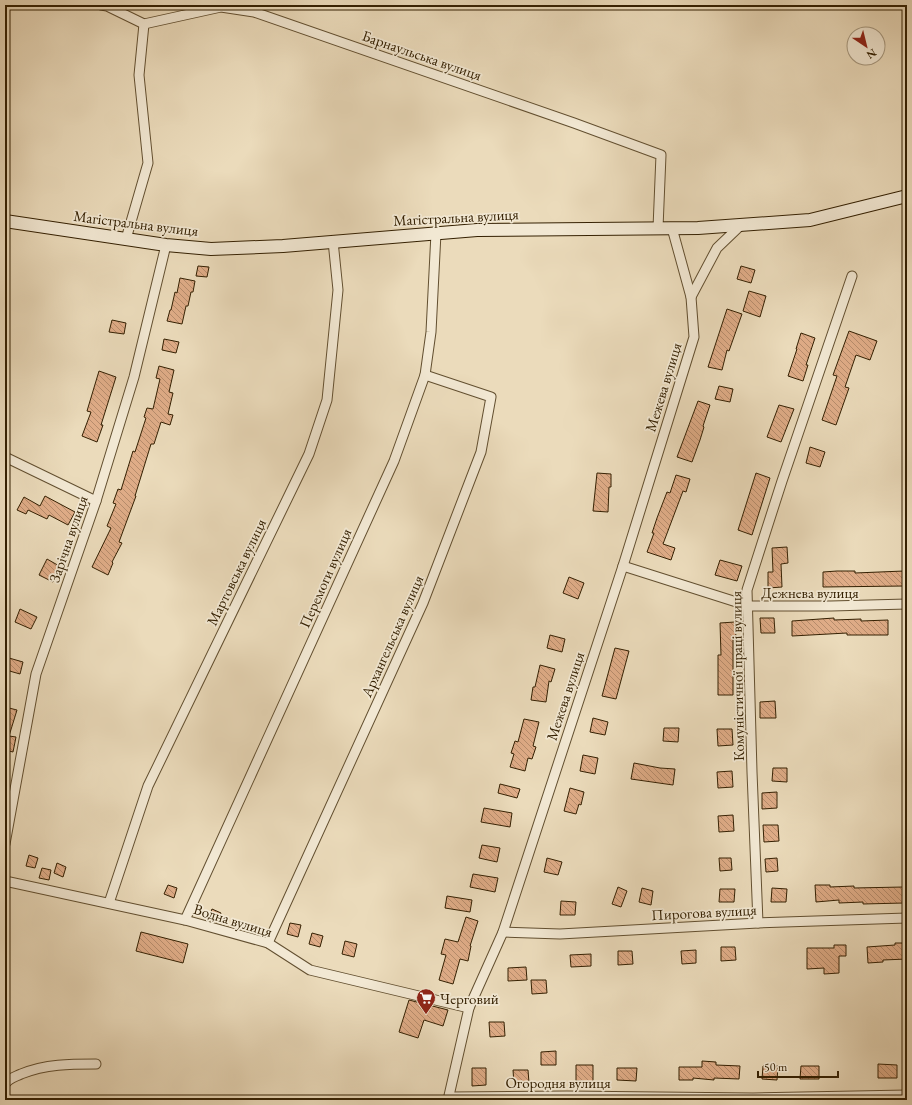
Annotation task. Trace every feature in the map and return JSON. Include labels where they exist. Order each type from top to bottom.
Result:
[{"type":"main road","name":"Магістральна вулиця","points":[[5,220],[166,245],[211,249],[283,246],[477,230],[672,228],[810,220],[907,196]]},
{"type":"street","points":[[101,5],[107,6],[144,24],[139,75],[148,163],[126,239]]},
{"type":"street","name":"Барнаульська вулиця","points":[[144,24],[221,7],[254,12],[574,123],[661,155],[658,228]]},
{"type":"street","points":[[691,297],[717,248],[741,225]]},
{"type":"street","name":"Межева вулиця","points":[[448,1098],[469,1008],[503,932],[623,566],[694,337],[691,297],[672,228]]},
{"type":"street","name":"Перемоги вулиця","points":[[185,920],[394,461],[425,375],[431,332],[436,233]]},
{"type":"street","name":"Мартовська вулиця","points":[[109,903],[148,786],[309,454],[327,400],[338,290],[333,241]]},
{"type":"street","name":"Зарічна вулиця","points":[[5,844],[36,674],[96,501],[134,377],[166,245]]},
{"type":"street","name":"Комуністичної праці вулиця","points":[[758,923],[752,772],[748,590],[782,481],[852,276]]},
{"type":"street","name":"Архангельська вулиця","points":[[268,943],[423,603],[481,452],[491,397],[425,375]]},
{"type":"street","points":[[5,457],[96,501]]},
{"type":"street","name":"Дежнева вулиця","points":[[623,566],[749,606],[907,604]]},
{"type":"street","name":"Водна вулиця","points":[[5,881],[185,920],[268,943],[310,970],[469,1008]]},
{"type":"street","name":"Пирогова вулиця","points":[[503,932],[560,934],[758,923],[907,918]]},
{"type":"street","points":[[5,1084],[8,1079],[34,1068],[63,1063],[96,1064]]},
{"type":"street","name":"Огородня вулиця","points":[[448,1098],[574,1096],[753,1098],[907,1095]]},
{"type":"building","points":[[198,266],[209,267],[207,277],[196,276]]},
{"type":"building","points":[[741,266],[755,270],[751,283],[737,279]]},
{"type":"building","points":[[180,278],[195,281],[188,306],[186,306],[182,324],[167,321],[175,292],[177,293]]},
{"type":"building","points":[[749,291],[766,296],[760,317],[743,311]]},
{"type":"building","points":[[727,309],[742,314],[729,351],[727,350],[722,370],[708,367]]},
{"type":"building","points":[[112,320],[126,323],[124,334],[109,332]]},
{"type":"building","points":[[849,331],[877,341],[870,360],[856,355],[845,387],[849,388],[836,425],[822,420],[837,376],[833,375]]},
{"type":"building","points":[[801,333],[815,338],[806,365],[808,365],[803,381],[788,376]]},
{"type":"building","points":[[164,339],[179,342],[176,353],[162,350]]},
{"type":"building","points":[[159,366],[174,370],[169,392],[173,393],[168,414],[173,415],[170,425],[161,422],[154,444],[151,444],[136,496],[119,542],[122,543],[112,562],[113,563],[108,575],[92,567],[111,528],[107,526],[116,504],[113,503],[118,489],[121,490],[133,451],[135,452],[146,418],[144,417],[147,408],[153,409],[160,379],[156,378]]},
{"type":"building","points":[[99,371],[116,377],[97,442],[82,436],[91,412],[87,411]]},
{"type":"building","points":[[719,386],[733,389],[730,402],[715,399]]},
{"type":"building","points":[[698,401],[710,405],[692,462],[677,457]]},
{"type":"building","points":[[779,405],[794,409],[781,442],[767,437]]},
{"type":"building","points":[[810,447],[825,452],[820,467],[806,463]]},
{"type":"building","points":[[597,473],[611,474],[608,512],[593,511]]},
{"type":"building","points":[[756,473],[770,478],[752,535],[738,530]]},
{"type":"building","points":[[676,475],[690,479],[686,492],[683,491],[663,544],[675,548],[671,560],[647,552],[654,533],[652,533],[657,518],[667,492],[670,493]]},
{"type":"building","points":[[45,496],[75,512],[68,525],[49,515],[47,519],[28,510],[26,514],[17,510],[24,497],[40,506]]},
{"type":"building","points":[[787,547],[788,563],[781,564],[782,587],[768,588],[768,572],[773,572],[772,548]]},
{"type":"building","points":[[47,559],[61,567],[53,582],[39,575]]},
{"type":"building","points":[[720,560],[742,566],[737,581],[715,575]]},
{"type":"building","points":[[855,571],[855,573],[904,571],[904,586],[823,587],[823,572]]},
{"type":"building","points":[[569,577],[584,583],[578,599],[563,593]]},
{"type":"building","points":[[20,609],[37,617],[31,629],[15,622]]},
{"type":"building","points":[[760,618],[774,618],[775,633],[761,633]]},
{"type":"building","points":[[834,618],[834,620],[861,619],[861,621],[888,620],[888,635],[847,635],[847,633],[792,636],[792,621]]},
{"type":"building","points":[[735,622],[736,638],[733,638],[733,695],[718,695],[718,655],[721,655],[720,623]]},
{"type":"building","points":[[550,635],[565,639],[562,652],[547,648]]},
{"type":"building","points":[[615,648],[629,651],[616,699],[602,696]]},
{"type":"building","points":[[9,658],[23,662],[20,674],[6,670]]},
{"type":"building","points":[[540,665],[555,669],[551,682],[549,681],[546,702],[531,700],[533,687],[535,687]]},
{"type":"building","points":[[775,701],[776,718],[760,718],[760,702]]},
{"type":"building","points":[[5,707],[17,710],[9,736],[16,737],[13,752],[5,750]]},
{"type":"building","points":[[593,718],[608,722],[605,735],[590,732]]},
{"type":"building","points":[[524,719],[539,722],[533,746],[536,747],[532,759],[528,758],[525,771],[510,767],[514,754],[511,753],[515,741],[518,742]]},
{"type":"building","points":[[664,728],[679,728],[678,742],[663,741]]},
{"type":"building","points":[[717,729],[732,729],[733,745],[718,746]]},
{"type":"building","points":[[583,755],[598,758],[595,774],[580,771]]},
{"type":"building","points":[[634,763],[675,769],[673,785],[631,779]]},
{"type":"building","points":[[773,768],[787,768],[787,782],[772,781]]},
{"type":"building","points":[[732,771],[733,787],[718,788],[717,772]]},
{"type":"building","points":[[500,784],[520,789],[517,798],[498,793]]},
{"type":"building","points":[[570,788],[584,792],[581,805],[579,804],[576,814],[564,811]]},
{"type":"building","points":[[777,792],[777,808],[762,809],[762,793]]},
{"type":"building","points":[[484,808],[512,813],[510,827],[481,822]]},
{"type":"building","points":[[733,815],[734,831],[719,832],[718,816]]},
{"type":"building","points":[[763,825],[778,825],[779,841],[764,842]]},
{"type":"building","points":[[482,845],[500,848],[497,862],[479,858]]},
{"type":"building","points":[[29,855],[38,858],[35,868],[26,866]]},
{"type":"building","points":[[547,858],[562,862],[558,875],[544,872]]},
{"type":"building","points":[[719,858],[731,858],[732,870],[720,871]]},
{"type":"building","points":[[777,858],[778,871],[766,872],[765,859]]},
{"type":"building","points":[[57,863],[66,867],[63,877],[54,873]]},
{"type":"building","points":[[42,868],[51,870],[49,880],[39,878]]},
{"type":"building","points":[[473,874],[498,878],[495,892],[470,887]]},
{"type":"building","points":[[168,885],[177,888],[174,898],[164,894]]},
{"type":"building","points":[[815,885],[830,885],[830,887],[854,886],[854,888],[903,887],[904,903],[839,903],[839,900],[816,902]]},
{"type":"building","points":[[618,887],[627,891],[621,907],[612,904]]},
{"type":"building","points":[[642,888],[653,891],[651,905],[639,902]]},
{"type":"building","points":[[772,888],[787,889],[786,902],[771,902]]},
{"type":"building","points":[[720,889],[735,889],[734,902],[719,902]]},
{"type":"building","points":[[447,896],[472,900],[470,912],[445,908]]},
{"type":"building","points":[[561,901],[576,902],[575,915],[560,915]]},
{"type":"building","points":[[212,909],[221,913],[217,922],[208,919]]},
{"type":"building","points":[[466,917],[478,921],[470,946],[468,961],[460,959],[453,984],[439,980],[446,955],[441,954],[445,939],[458,942]]},
{"type":"building","points":[[290,923],[301,925],[298,937],[287,934]]},
{"type":"building","points":[[141,932],[188,944],[183,963],[136,951]]},
{"type":"building","points":[[312,933],[323,936],[320,947],[309,944]]},
{"type":"building","points":[[345,941],[357,944],[354,957],[342,954]]},
{"type":"building","points":[[895,943],[907,943],[907,959],[883,960],[883,962],[868,963],[867,947],[895,945]]},
{"type":"building","points":[[834,945],[846,945],[846,956],[839,956],[839,973],[824,974],[824,968],[807,969],[807,948],[834,948]]},
{"type":"building","points":[[721,947],[735,947],[736,960],[721,961]]},
{"type":"building","points":[[696,950],[696,963],[682,964],[681,951]]},
{"type":"building","points":[[618,951],[632,951],[633,964],[618,965]]},
{"type":"building","points":[[591,954],[591,966],[571,967],[570,955]]},
{"type":"building","points":[[526,967],[527,980],[508,981],[508,968]]},
{"type":"building","points":[[531,980],[546,980],[547,993],[532,994]]},
{"type":"building","name":"Черговий","points":[[409,1000],[448,1010],[443,1026],[424,1020],[418,1038],[399,1032]]},
{"type":"building","points":[[489,1022],[504,1022],[505,1036],[490,1037]]},
{"type":"building","points":[[556,1051],[556,1065],[541,1065],[541,1052]]},
{"type":"building","points":[[702,1061],[716,1062],[716,1065],[740,1066],[739,1079],[714,1078],[714,1080],[693,1078],[693,1080],[679,1080],[679,1067],[702,1067]]},
{"type":"building","points":[[878,1064],[897,1065],[897,1078],[878,1078]]},
{"type":"building","points":[[576,1065],[593,1065],[593,1082],[576,1081]]},
{"type":"building","points":[[763,1066],[778,1066],[777,1080],[762,1079]]},
{"type":"building","points":[[801,1066],[819,1066],[819,1079],[800,1079]]},
{"type":"building","points":[[472,1068],[486,1068],[486,1085],[472,1086]]},
{"type":"building","points":[[617,1068],[637,1068],[636,1081],[617,1080]]},
{"type":"building","points":[[513,1070],[528,1070],[529,1083],[514,1084]]},
{"type":"place","name":"Черговий","points":[[426,1015]]}]
